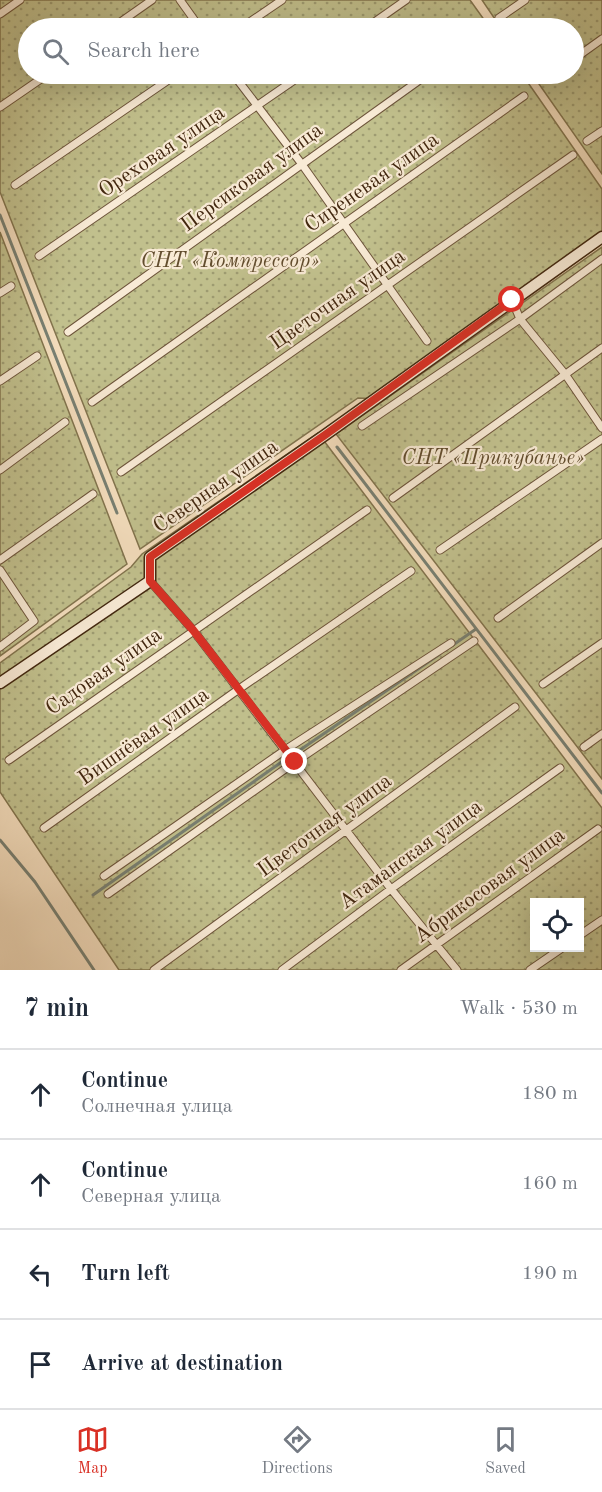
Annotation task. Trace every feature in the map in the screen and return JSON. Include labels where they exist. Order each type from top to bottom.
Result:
[{"type":"street","points":[[0,14],[20,0]]},
{"type":"street","points":[[126,18],[152,0]]},
{"type":"street","points":[[180,0],[193,18]]},
{"type":"street","points":[[256,18],[282,0]]},
{"type":"street","points":[[380,18],[406,0]]},
{"type":"street","points":[[499,18],[525,0]]},
{"type":"street","points":[[584,51],[602,39]]},
{"type":"street","points":[[0,107],[33,84]]},
{"type":"street","points":[[15,185],[162,84]]},
{"type":"street","points":[[240,84],[344,222],[427,341]]},
{"type":"street","name":"Ореховая улица","points":[[39,256],[289,84]]},
{"type":"street","name":"Персиковая улица","points":[[68,332],[414,84]]},
{"type":"street","name":"Сиреневая улица","points":[[92,402],[524,96]]},
{"type":"street","points":[[587,141],[602,131]]},
{"type":"street","name":"Цветочная улица","points":[[121,472],[573,154]]},
{"type":"street","points":[[602,237],[512,300],[520,319],[565,374],[602,428]]},
{"type":"street","points":[[362,426],[520,319],[602,259]]},
{"type":"street","points":[[0,293],[11,286]]},
{"type":"street","name":"Северная улица","points":[[150,581],[150,557],[325,435],[512,300]]},
{"type":"street","points":[[393,498],[602,348]]},
{"type":"street","points":[[0,381],[37,356]]},
{"type":"street","points":[[0,470],[65,422]]},
{"type":"street","points":[[440,550],[602,439]]},
{"type":"street","points":[[0,560],[93,494]]},
{"type":"street","name":"Садовая улица","points":[[9,760],[367,510]]},
{"type":"street","points":[[498,618],[602,543]]},
{"type":"street","points":[[0,570],[34,621],[0,647]]},
{"type":"street","name":"Вишнёвая улица","points":[[44,828],[239,689],[411,571]]},
{"type":"street","points":[[0,683],[150,581],[193,630],[391,889],[457,970]]},
{"type":"street","points":[[108,894],[295,762],[474,641]]},
{"type":"street","points":[[543,684],[602,642]]},
{"type":"street","points":[[104,876],[285,750],[451,643]]},
{"type":"street","name":"Цветочная улица","points":[[154,970],[515,707]]},
{"type":"street","points":[[584,747],[602,734]]},
{"type":"street","name":"Атаманская улица","points":[[282,970],[560,768]]},
{"type":"street","name":"Абрикосовая улица","points":[[401,970],[598,829]]},
{"type":"street","points":[[584,932],[602,920]]},
{"type":"street","points":[[530,970],[556,952]]},
{"type":"green space","name":"СНТ «Компрессор»","points":[[0,0],[470,0],[483,18],[18,18],[18,84],[529,84],[602,189],[602,242],[379,399],[358,398],[140,549],[0,192]]},
{"type":"green space","points":[[482,0],[602,0],[602,174],[539,84],[584,84],[584,18],[494,18]]},
{"type":"green space","points":[[0,232],[127,564],[0,656]]},
{"type":"green space","name":"СНТ «Прикубанье»","points":[[602,247],[602,779],[336,434]]},
{"type":"green space","points":[[318,433],[602,808],[602,970],[119,970],[0,792],[0,663],[131,567],[142,554]]},
{"type":"waterway","points":[[0,215],[117,513]]},
{"type":"waterway","points":[[337,447],[602,793]]},
{"type":"waterway","points":[[453,645],[476,629]]},
{"type":"waterway","points":[[300,750],[440,654]]},
{"type":"waterway","points":[[93,895],[283,761]]},
{"type":"waterway","points":[[0,840],[35,882],[94,970]]},
{"type":"route","points":[[295,762],[193,630],[150,581],[150,557],[325,435],[512,300]]}]
